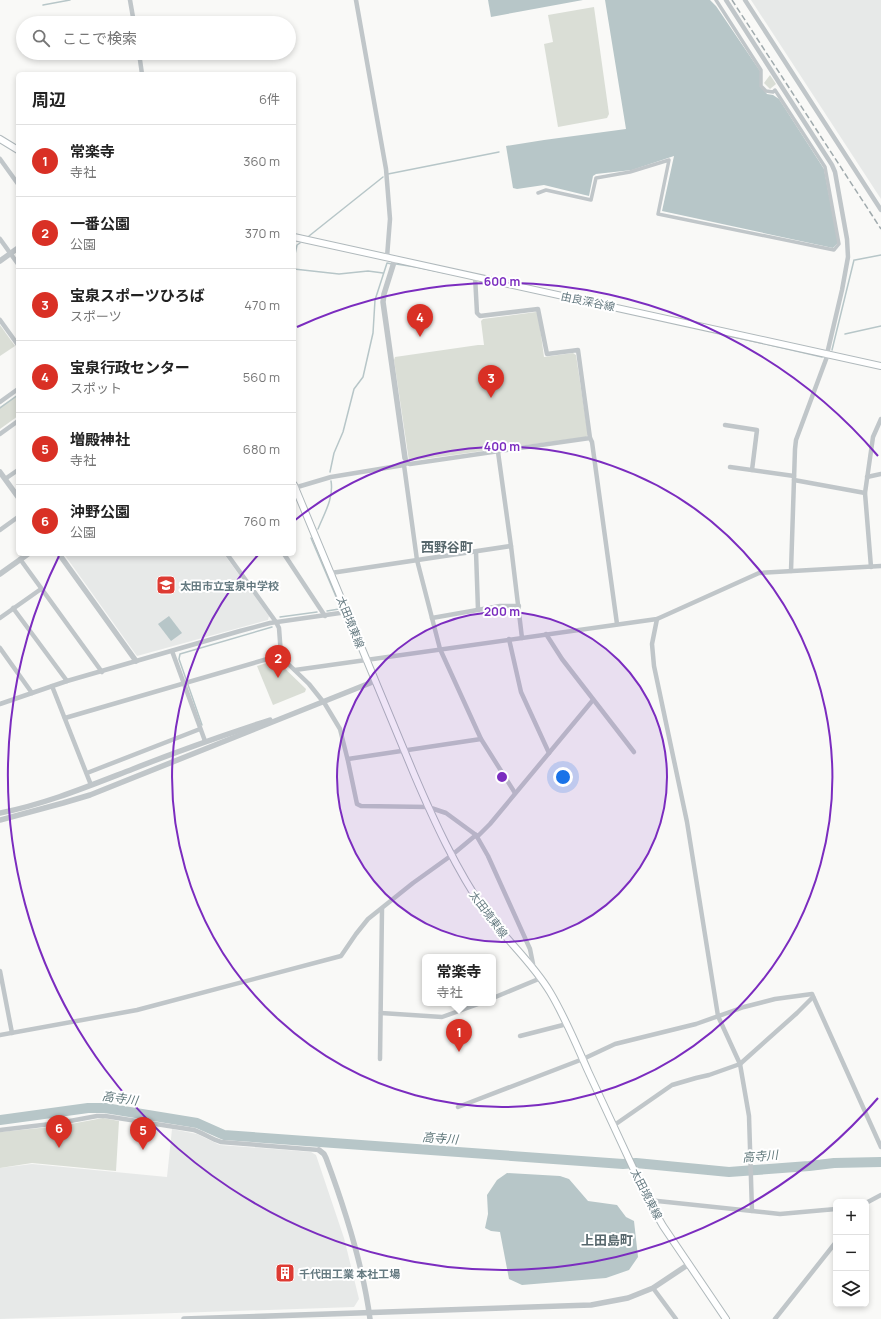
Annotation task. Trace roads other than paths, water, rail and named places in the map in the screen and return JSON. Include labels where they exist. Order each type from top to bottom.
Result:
[{"type":"main road","points":[[0,139],[16,149]]},
{"type":"main road","name":"由良深谷線","points":[[296,237],[881,366]]},
{"type":"main road","name":"太田境東線","points":[[296,492],[428,808],[452,855],[486,913],[541,978],[551,993],[567,1024],[648,1200],[663,1226],[726,1319]]},
{"type":"street","points":[[130,0],[133,16]]},
{"type":"street","points":[[356,0],[386,169],[390,220],[387,257]]},
{"type":"street","points":[[538,193],[546,190],[591,200],[596,178],[630,172],[669,160],[658,214],[834,250],[839,244],[825,167],[775,90],[772,92],[766,91],[761,86],[761,70],[716,0]]},
{"type":"street","points":[[726,0],[832,165],[835,172],[847,239],[848,257],[827,354],[796,440],[791,571]]},
{"type":"street","points":[[745,0],[881,210]]},
{"type":"street","points":[[140,60],[142,72]]},
{"type":"street","points":[[0,159],[16,181]]},
{"type":"street","points":[[0,239],[16,261]]},
{"type":"street","points":[[0,261],[16,249]]},
{"type":"street","points":[[395,259],[383,302],[417,560],[440,649],[482,740],[515,794]]},
{"type":"street","points":[[475,276],[478,313],[480,316],[538,309],[547,354],[578,350],[617,624]]},
{"type":"street","points":[[0,320],[16,342]]},
{"type":"street","points":[[0,402],[16,390]]},
{"type":"street","points":[[871,567],[865,493],[873,437],[881,419]]},
{"type":"street","points":[[0,434],[16,422]]},
{"type":"street","points":[[725,425],[757,430],[752,470]]},
{"type":"street","points":[[296,486],[331,477],[405,462],[410,464],[590,438]]},
{"type":"street","points":[[498,452],[522,638]]},
{"type":"street","points":[[730,467],[794,478],[865,493]]},
{"type":"street","points":[[5,479],[16,471]]},
{"type":"street","points":[[0,472],[16,494]]},
{"type":"street","points":[[867,477],[881,474]]},
{"type":"street","points":[[0,530],[16,518]]},
{"type":"street","points":[[331,573],[511,546]]},
{"type":"street","points":[[476,552],[478,610]]},
{"type":"street","points":[[0,574],[25,556]]},
{"type":"street","points":[[60,556],[136,661]]},
{"type":"street","points":[[228,556],[276,622],[279,628],[281,655],[284,660],[309,684],[320,704],[340,729],[357,804],[361,806],[428,808],[446,813],[477,836],[488,856],[530,950],[533,964],[532,968]]},
{"type":"street","points":[[285,556],[325,616]]},
{"type":"street","points":[[20,559],[102,672]]},
{"type":"street","points":[[294,670],[657,619],[759,574],[881,566]]},
{"type":"street","points":[[0,618],[41,589]]},
{"type":"street","points":[[432,618],[500,606],[519,606]]},
{"type":"street","points":[[13,608],[67,682]]},
{"type":"street","points":[[0,704],[52,686],[240,631],[276,622],[347,612]]},
{"type":"street","points":[[657,619],[652,644],[654,666],[687,822],[718,1016],[740,1064],[750,1116],[752,1211]]},
{"type":"street","points":[[546,634],[592,700],[634,752]]},
{"type":"street","points":[[510,639],[520,692],[549,753]]},
{"type":"street","points":[[0,648],[32,693]]},
{"type":"street","points":[[172,651],[205,741]]},
{"type":"street","points":[[65,718],[281,655]]},
{"type":"street","points":[[0,820],[64,803],[90,794],[375,681]]},
{"type":"street","points":[[52,686],[91,785]]},
{"type":"street","points":[[0,1036],[137,1010],[342,956],[368,919],[413,883],[477,836],[490,824],[592,700]]},
{"type":"street","points":[[0,813],[41,802],[91,785],[205,741],[320,704]]},
{"type":"street","points":[[86,773],[200,728]]},
{"type":"street","points":[[348,759],[482,740]]},
{"type":"street","points":[[380,1059],[382,909]]},
{"type":"street","points":[[0,971],[12,1033]]},
{"type":"street","points":[[496,997],[541,978]]},
{"type":"street","points":[[458,1107],[583,1059],[615,1044],[696,1024],[775,999],[812,994],[881,1147]]},
{"type":"street","points":[[613,1126],[672,1085],[709,1075],[740,1064],[797,1013],[813,996]]},
{"type":"street","points":[[380,1013],[442,1017],[473,1006]]},
{"type":"street","points":[[520,1036],[567,1024]]},
{"type":"street","points":[[0,1130],[59,1124],[97,1116],[105,1116],[194,1130],[221,1142],[319,1150],[326,1158],[339,1194],[356,1252],[370,1319]]},
{"type":"street","points":[[869,1201],[881,1195]]},
{"type":"street","points":[[648,1200],[780,1214],[833,1209]]},
{"type":"street","points":[[774,1319],[833,1246]]},
{"type":"street","points":[[184,1319],[591,1305],[628,1298],[653,1288],[689,1264]]},
{"type":"street","points":[[653,1288],[676,1319]]},
{"type":"waterway","points":[[43,5],[70,0]]},
{"type":"waterway","points":[[388,174],[499,152]]},
{"type":"waterway","points":[[309,236],[383,177]]},
{"type":"waterway","points":[[296,250],[297,245],[300,243]]},
{"type":"waterway","points":[[855,260],[881,255]]},
{"type":"waterway","points":[[832,350],[854,260]]},
{"type":"waterway","points":[[330,472],[334,453],[343,432],[354,389],[363,377],[373,333],[375,300],[387,263],[392,264]]},
{"type":"waterway","points":[[396,264],[445,273]]},
{"type":"waterway","points":[[296,269],[339,274],[368,271],[383,273]]},
{"type":"waterway","points":[[845,334],[881,326]]},
{"type":"waterway","points":[[730,336],[822,357]]},
{"type":"waterway","points":[[0,408],[16,396]]},
{"type":"waterway","points":[[318,529],[330,500],[332,487],[331,481]]},
{"type":"waterway","points":[[311,538],[340,606],[339,609],[327,611]]},
{"type":"waterway","points":[[280,617],[317,612]]},
{"type":"waterway","points":[[202,725],[179,659],[180,654],[272,627]]},
{"type":"waterway","name":"高寺川","points":[[0,1120],[88,1108],[105,1108],[197,1123],[224,1135],[623,1164],[636,1163],[729,1172],[834,1163],[881,1162]]},
{"type":"railway","points":[[732,0],[881,229]]},
{"type":"place","name":"宝泉行政センター","points":[[420,337]]},
{"type":"place","name":"宝泉スポーツひろば","points":[[491,398]]},
{"type":"place","name":"太田市立宝泉中学校","points":[[166,585]]},
{"type":"place","name":"一番公園","points":[[278,678]]},
{"type":"place","name":"常楽寺","points":[[459,1052]]},
{"type":"place","name":"沖野公園","points":[[59,1148]]},
{"type":"place","name":"増殿神社","points":[[143,1150]]},
{"type":"place","name":"千代田工業 本社工場","points":[[285,1273]]},
{"type":"district","name":"西野谷町","points":[[447,547]]},
{"type":"district","name":"上田島町","points":[[607,1240]]}]
